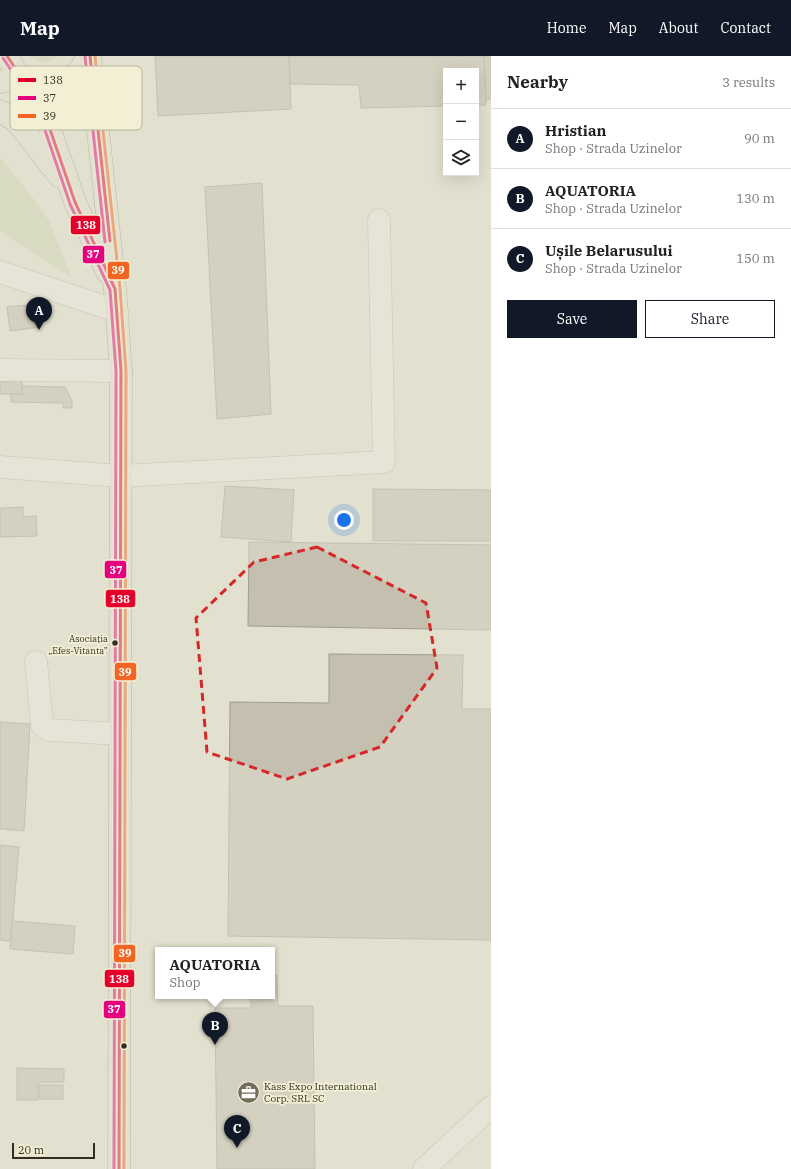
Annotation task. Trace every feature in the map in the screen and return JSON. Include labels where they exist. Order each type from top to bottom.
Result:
[{"type":"main road","points":[[7,56],[12,66]]},
{"type":"main road","points":[[82,66],[89,56]]},
{"type":"main road","points":[[89,56],[90,66]]},
{"type":"main road","points":[[0,82],[10,81]]},
{"type":"main road","points":[[0,111],[10,117]]},
{"type":"main road","points":[[24,130],[53,166],[75,202]]},
{"type":"main road","points":[[47,130],[75,202],[115,289]]},
{"type":"main road","points":[[97,130],[115,289],[121,371],[120,1169]]},
{"type":"street","points":[[0,467],[121,476],[384,462],[379,220]]},
{"type":"street","points":[[0,272],[117,311]]},
{"type":"street","points":[[0,370],[121,371]]},
{"type":"street","points":[[36,662],[42,726],[44,728],[49,730],[120,734]]},
{"type":"street","points":[[424,1169],[491,1107]]},
{"type":"highlighted area","points":[[317,547],[426,603],[437,668],[380,747],[287,779],[207,752],[196,618],[254,562]]},
{"type":"green space","points":[[31,56],[57,56],[55,59],[43,63]]},
{"type":"green space","points":[[0,158],[30,194],[49,221],[71,277],[0,231]]},
{"type":"building","points":[[155,56],[289,56],[291,109],[158,116]]},
{"type":"building","points":[[289,56],[484,56],[486,105],[479,105],[479,68],[443,68],[443,106],[361,108],[359,85],[290,84]]},
{"type":"building","points":[[484,56],[491,56],[491,99],[486,100]]},
{"type":"building","points":[[262,183],[271,414],[217,419],[205,187]]},
{"type":"building","points":[[37,304],[40,327],[10,331],[7,307]]},
{"type":"building","points":[[0,381],[22,381],[22,394],[0,394]]},
{"type":"building","points":[[22,386],[65,387],[72,401],[72,408],[63,408],[63,403],[11,402],[11,394],[22,394]]},
{"type":"building","points":[[225,486],[294,490],[291,542],[221,537]]},
{"type":"building","points":[[373,489],[491,490],[491,541],[373,541]]},
{"type":"building","points":[[23,507],[23,517],[36,516],[37,536],[0,537],[0,508]]},
{"type":"building","points":[[249,542],[491,545],[491,630],[248,626]]},
{"type":"building","points":[[329,654],[463,655],[462,709],[491,709],[491,940],[228,936],[230,702],[329,703]]},
{"type":"building","points":[[0,722],[30,724],[24,831],[0,829]]},
{"type":"building","points":[[0,845],[19,847],[11,941],[0,940]]},
{"type":"building","points":[[12,921],[75,926],[73,954],[10,949]]},
{"type":"building","points":[[275,975],[277,975],[278,1006],[313,1006],[315,1169],[217,1169],[215,1008],[251,1008],[251,999],[275,999]]},
{"type":"building","points":[[17,1068],[64,1069],[64,1082],[38,1082],[38,1100],[17,1100]]},
{"type":"building","points":[[39,1085],[63,1085],[63,1099],[39,1099]]},
{"type":"transit line","name":"138","points":[[7,56],[14,66]]},
{"type":"transit line","name":"138","points":[[90,56],[91,66]]},
{"type":"transit line","name":"39","points":[[95,56],[96,66]]},
{"type":"transit line","name":"37","points":[[85,57],[86,66]]},
{"type":"transit line","name":"37","points":[[3,58],[10,68]]},
{"type":"transit line","name":"37","points":[[45,130],[70,204],[110,290],[116,371],[114,1169]]},
{"type":"transit line","name":"138","points":[[50,130],[75,202],[115,289],[121,371],[119,1169]]},
{"type":"transit line","name":"37","points":[[93,130],[105,242]]},
{"type":"transit line","name":"138","points":[[98,130],[110,241]]},
{"type":"transit line","name":"39","points":[[103,130],[120,288],[126,371],[124,1169]]},
{"type":"place","name":"Hristian","points":[[39,330]]},
{"type":"place","name":"Asociația „Efes-Vitanta”","points":[[115,643]]},
{"type":"place","name":"AQUATORIA","points":[[215,1045]]},
{"type":"place","name":"Kass Expo International Corp. SRL SC","points":[[248,1092]]},
{"type":"place","name":"Ușile Belarusului","points":[[237,1148]]}]
